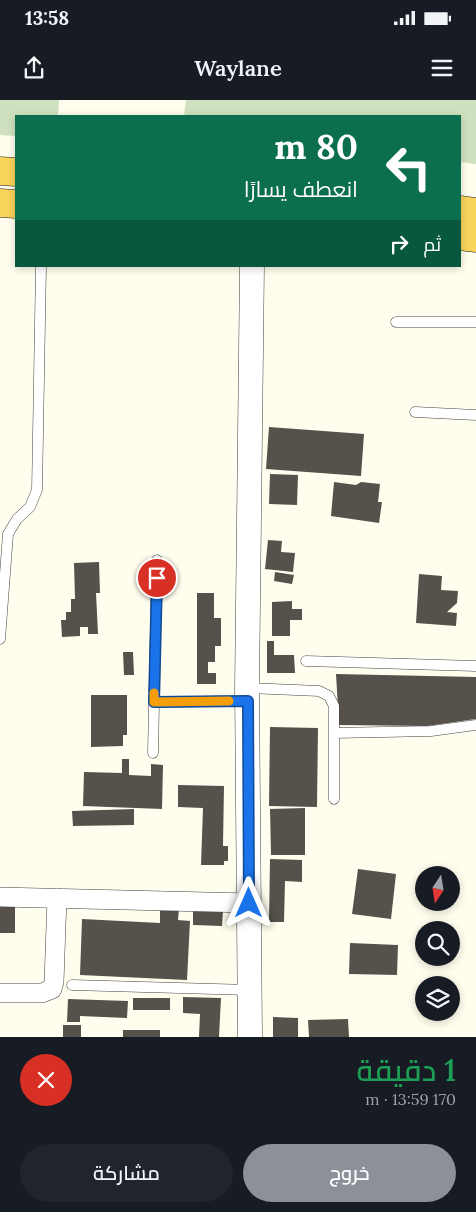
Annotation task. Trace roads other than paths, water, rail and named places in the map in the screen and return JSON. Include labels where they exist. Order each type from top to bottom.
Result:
[{"type":"highway","points":[[0,170],[15,172]]},
{"type":"highway","points":[[0,203],[15,204]]},
{"type":"highway","points":[[461,210],[476,212]]},
{"type":"highway","points":[[461,236],[476,238]]},
{"type":"street","points":[[250,1037],[248,695],[252,267]]},
{"type":"street","points":[[0,897],[249,903]]},
{"type":"street","points":[[0,993],[45,993],[52,989],[54,982],[56,898]]},
{"type":"lane","points":[[0,639],[8,534],[17,519],[30,507],[37,490],[41,267]]},
{"type":"lane","points":[[396,322],[476,322]]},
{"type":"lane","points":[[415,412],[476,415]]},
{"type":"lane","points":[[153,753],[157,560]]},
{"type":"lane","points":[[306,661],[476,666]]},
{"type":"lane","points":[[154,702],[248,695],[324,693],[334,706],[334,799]]},
{"type":"lane","points":[[334,732],[431,732],[476,725]]},
{"type":"lane","points":[[72,985],[250,990]]}]
